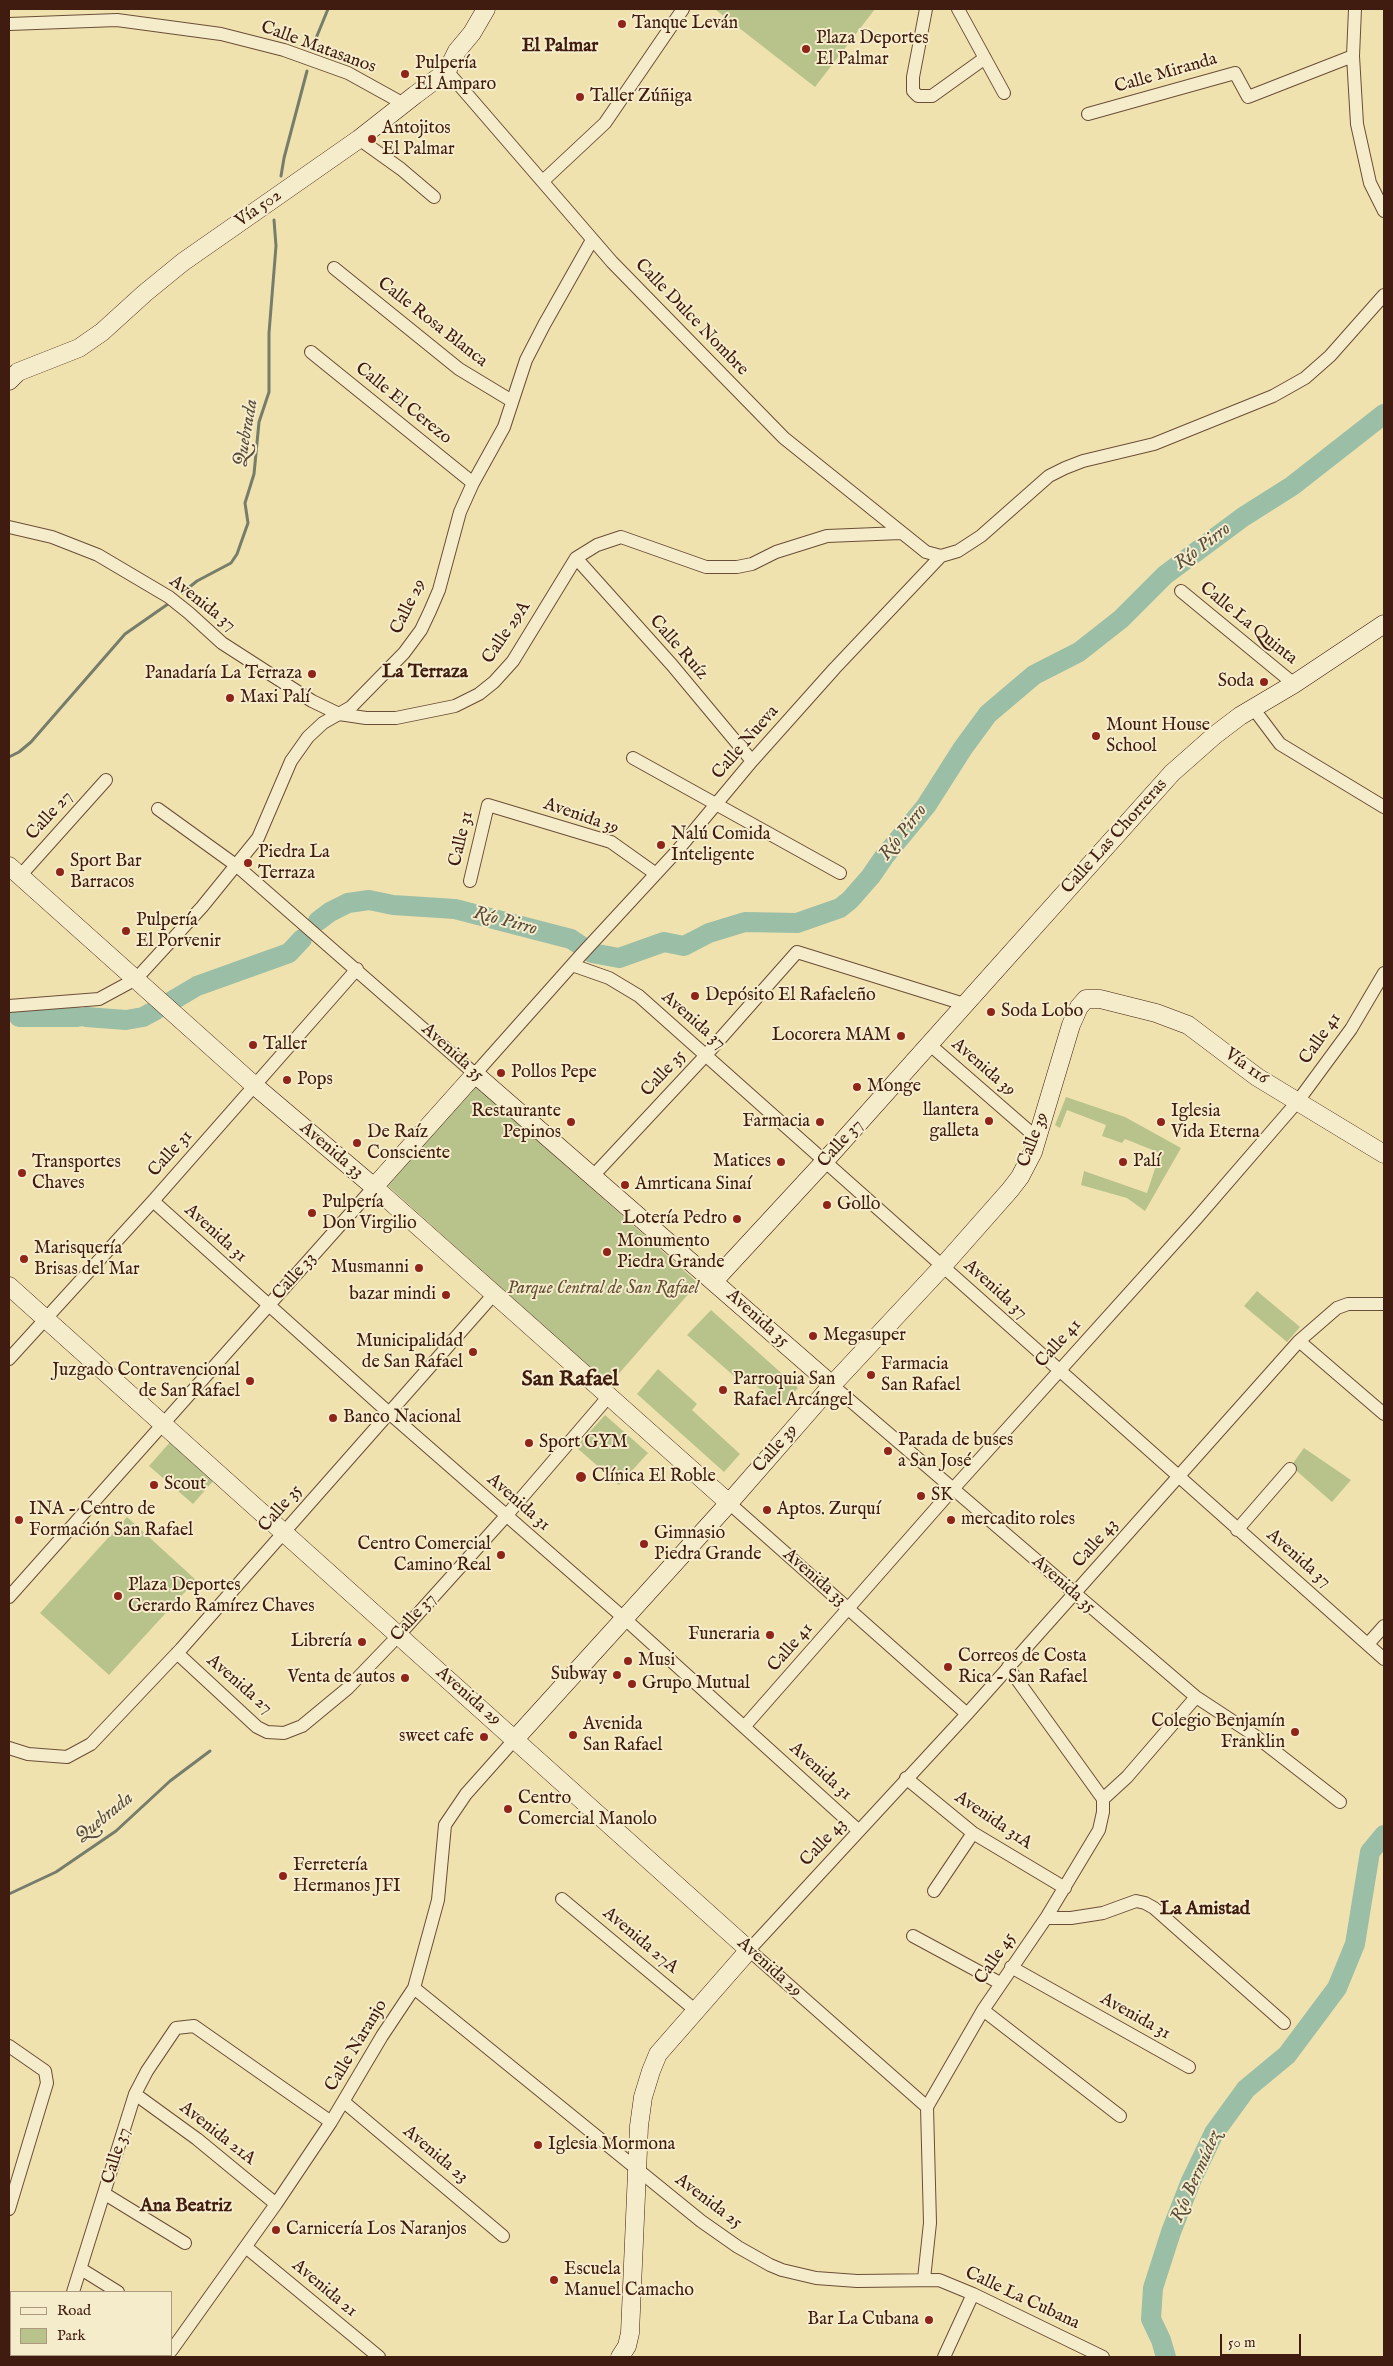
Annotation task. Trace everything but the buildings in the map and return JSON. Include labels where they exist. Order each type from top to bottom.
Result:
[{"type":"main road","name":"Vía 502","points":[[9,381],[18,372],[79,348],[102,332],[183,262],[359,139],[404,104],[446,71],[457,51],[472,33],[486,9]]},
{"type":"main road","name":"Calle Las Chorreras","points":[[964,1004],[1172,773],[1215,735],[1253,708],[1294,684],[1384,624]]},
{"type":"main road","name":"Avenida 33","points":[[14,871],[255,1086],[374,1187],[729,1503]]},
{"type":"main road","name":"Vía 116","points":[[1100,999],[1156,1013],[1184,1023],[1257,1077],[1384,1154]]},
{"type":"main road","name":"Calle 39","points":[[515,1739],[625,1620],[832,1385],[942,1267],[1020,1177],[1028,1163],[1037,1138],[1071,1025],[1079,1007],[1086,1000],[1100,999]]},
{"type":"main road","name":"Calle 37","points":[[714,1281],[824,1162],[964,1004]]},
{"type":"main road","name":"Avenida 35","points":[[475,1074],[832,1385]]},
{"type":"main road","name":"Calle 33","points":[[374,1187],[475,1074]]},
{"type":"main road","name":"Avenida 29","points":[[9,1286],[749,1950]]},
{"type":"main road","points":[[620,2357],[627,2346],[630,2333],[639,2126],[643,2097],[650,2071],[658,2054],[749,1950]]},
{"type":"street","points":[[543,181],[604,122],[683,9]]},
{"type":"street","points":[[926,9],[913,76],[913,92],[918,96],[932,96],[985,58]]},
{"type":"street","points":[[958,9],[1004,93]]},
{"type":"street","points":[[1355,9],[1353,56],[1357,124],[1370,183],[1384,211]]},
{"type":"street","name":"Calle Matasanos","points":[[9,24],[117,20],[221,34],[284,50],[348,73],[404,104]]},
{"type":"street","name":"Calle Miranda","points":[[1088,114],[1235,73],[1248,97],[1353,56]]},
{"type":"street","name":"Calle Dulce Nombre","points":[[446,71],[592,240],[784,438],[926,552],[941,556]]},
{"type":"street","points":[[359,139],[401,169],[434,197]]},
{"type":"street","name":"Calle 29","points":[[9,1006],[99,1000],[136,979],[237,866],[266,824],[291,762],[308,737],[324,723],[351,707],[388,671],[420,630],[439,590],[460,512],[473,483],[504,427],[526,360],[592,240]]},
{"type":"street","name":"Calle Rosa Blanca","points":[[334,268],[459,369],[512,401]]},
{"type":"street","points":[[941,556],[958,551],[981,536],[1049,476],[1064,468],[1084,461],[1154,444],[1273,396],[1305,378],[1330,356],[1384,295]]},
{"type":"street","name":"Calle El Cerezo","points":[[311,352],[473,483]]},
{"type":"street","name":"Avenida 37","points":[[9,527],[52,537],[98,555],[168,597],[222,643],[312,701],[338,714]]},
{"type":"street","name":"Calle 29A","points":[[338,714],[366,718],[396,718],[455,706],[479,694],[494,682],[513,661],[576,558],[597,545],[621,537],[706,567],[729,567],[752,564],[776,552],[827,536],[902,533]]},
{"type":"street","name":"Calle Nueva","points":[[576,961],[656,874],[752,761],[835,668],[941,556]]},
{"type":"street","name":"Calle Ruíz","points":[[576,558],[672,666],[752,761]]},
{"type":"street","name":"Calle La Quinta","points":[[1181,591],[1294,684]]},
{"type":"street","points":[[1253,708],[1280,744],[1384,807]]},
{"type":"street","points":[[633,758],[840,873]]},
{"type":"street","name":"Calle 27","points":[[14,871],[106,780]]},
{"type":"street","name":"Avenida 39","points":[[488,804],[611,842],[656,874]]},
{"type":"street","name":"Calle 31","points":[[470,881],[488,804]]},
{"type":"street","name":"Avenida 35","points":[[158,809],[237,866],[475,1074]]},
{"type":"street","name":"Calle 35","points":[[594,1176],[706,1056],[795,954],[799,952],[964,1004]]},
{"type":"street","name":"Avenida 37","points":[[576,961],[627,988],[706,1056],[1384,1659]]},
{"type":"street","name":"Calle 33","points":[[475,1074],[576,961]]},
{"type":"street","name":"Calle 31","points":[[9,1360],[153,1201],[357,969]]},
{"type":"street","name":"Calle 41","points":[[744,1728],[953,1489],[1196,1219],[1298,1101],[1351,1029],[1384,973]]},
{"type":"street","name":"Avenida 39","points":[[929,1044],[1037,1138]]},
{"type":"street","name":"Calle 33","points":[[9,1597],[374,1187]]},
{"type":"street","name":"Avenida 31","points":[[153,1201],[860,1831]]},
{"type":"street","name":"Calle 35","points":[[9,1748],[28,1754],[67,1757],[91,1744],[177,1653],[494,1294]]},
{"type":"street","name":"Calle 43","points":[[749,1950],[967,1714],[1299,1341],[1337,1308],[1348,1304],[1384,1304]]},
{"type":"street","points":[[1299,1341],[1384,1414]]},
{"type":"street","name":"Avenida 35","points":[[832,1385],[1074,1595],[1196,1697],[1254,1735],[1340,1802]]},
{"type":"street","name":"Calle 37","points":[[284,1733],[302,1726],[314,1718],[348,1688],[398,1636],[506,1516],[609,1396]]},
{"type":"street","points":[[1237,1530],[1290,1469]]},
{"type":"street","name":"Avenida 33","points":[[729,1503],[967,1714]]},
{"type":"street","points":[[1368,1644],[1384,1626]]},
{"type":"street","name":"Avenida 27","points":[[177,1653],[257,1727],[267,1732],[284,1733]]},
{"type":"street","points":[[1008,1667],[1103,1798],[1127,1777],[1196,1697]]},
{"type":"street","name":"Calle Naranjo","points":[[172,2350],[247,2248],[344,2102],[382,2036],[414,1988],[438,1900],[445,1825],[466,1794],[515,1739]]},
{"type":"street","name":"Avenida 31A","points":[[906,1778],[973,1833],[1065,1888]]},
{"type":"street","name":"Calle 45","points":[[928,2107],[983,2010],[1046,1918],[1099,1830],[1103,1812],[1103,1798]]},
{"type":"street","points":[[934,1891],[973,1833]]},
{"type":"street","name":"Avenida 27A","points":[[562,1899],[695,2010]]},
{"type":"street","points":[[1046,1918],[1071,1918],[1103,1913],[1136,1901],[1145,1903],[1154,1908],[1284,2023]]},
{"type":"street","points":[[913,1936],[1000,1983]]},
{"type":"street","name":"Avenida 29","points":[[749,1950],[928,2107]]},
{"type":"street","name":"Avenida 31","points":[[1011,1967],[1189,2067]]},
{"type":"street","name":"Avenida 25","points":[[414,1988],[701,2221],[738,2247],[782,2270],[816,2278],[857,2281],[924,2279]]},
{"type":"street","points":[[983,2010],[1120,2116]]},
{"type":"street","name":"Calle 37","points":[[73,2291],[136,2094],[147,2071],[176,2028],[194,2026],[331,2122]]},
{"type":"street","points":[[9,2046],[45,2071],[47,2083],[9,2209]]},
{"type":"street","name":"Avenida 21A","points":[[136,2094],[197,2139],[276,2204]]},
{"type":"street","name":"Avenida 23","points":[[344,2102],[503,2236]]},
{"type":"street","points":[[924,2279],[930,2223],[928,2107]]},
{"type":"street","points":[[105,2194],[185,2243]]},
{"type":"street","name":"Avenida 21","points":[[247,2248],[379,2357]]},
{"type":"street","points":[[81,2269],[116,2291]]},
{"type":"street","name":"Calle La Cubana","points":[[924,2279],[939,2280],[973,2294],[1103,2357]]},
{"type":"street","points":[[944,2357],[973,2294]]},
{"type":"green space","name":"Plaza Deportes El Palmar","points":[[716,9],[875,9],[815,87],[716,10]]},
{"type":"green space","name":"Parque Central de San Rafael","points":[[474,1084],[698,1283],[609,1385],[386,1184]]},
{"type":"green space","points":[[1066,1097],[1125,1117],[1181,1148],[1145,1211],[1127,1198],[1081,1185],[1084,1171],[1147,1193],[1160,1153],[1125,1139],[1122,1143],[1102,1136],[1106,1125],[1067,1110],[1060,1128],[1055,1125]]},
{"type":"green space","points":[[1257,1291],[1300,1327],[1287,1342],[1244,1306]]},
{"type":"green space","points":[[711,1310],[798,1388],[781,1407],[739,1371],[734,1376],[687,1335]]},
{"type":"green space","points":[[658,1369],[697,1404],[692,1410],[740,1454],[724,1472],[637,1394]]},
{"type":"green space","points":[[605,1415],[648,1453],[619,1485],[576,1447]]},
{"type":"green space","points":[[171,1441],[215,1479],[193,1504],[149,1466]]},
{"type":"green space","points":[[1304,1448],[1351,1480],[1332,1502],[1291,1466]]},
{"type":"green space","name":"Plaza Deportes Gerardo Ramírez Chaves","points":[[127,1517],[196,1580],[109,1675],[40,1613]]},
{"type":"waterway","points":[[312,48],[328,9]]},
{"type":"waterway","points":[[281,176],[307,71]]},
{"type":"waterway","name":"Quebrada","points":[[182,593],[197,581],[231,563],[237,554],[248,523],[245,503],[254,474],[259,422],[269,392],[269,333],[276,246],[274,220]]},
{"type":"waterway","name":"Río Pirro","points":[[318,921],[330,912],[348,903],[369,900],[393,905],[455,909],[571,939],[592,953],[619,958],[664,942],[684,946],[709,933],[745,922],[797,923],[840,908],[850,900],[871,876],[884,857],[926,806],[963,748],[988,714],[1034,675],[1079,652],[1121,619],[1165,575],[1243,517],[1292,486],[1384,414]]},
{"type":"waterway","name":"Quebrada","points":[[9,757],[19,752],[31,742],[125,634],[168,604]]},
{"type":"waterway","name":"Río Pirro","points":[[170,1002],[197,986],[289,953],[302,939]]},
{"type":"waterway","name":"Río Pirro","points":[[86,1017],[126,1020],[143,1017],[156,1010]]},
{"type":"waterway","name":"Río Pirro","points":[[19,1017],[78,1017]]},
{"type":"waterway","name":"Quebrada","points":[[9,1894],[56,1872],[116,1831],[170,1781],[210,1751]]},
{"type":"waterway","name":"Río Bermúdez","points":[[1166,2357],[1161,2340],[1151,2319],[1153,2288],[1171,2232],[1191,2181],[1214,2133],[1246,2089],[1287,2055],[1337,1988],[1355,1944],[1370,1852],[1384,1835]]},
{"type":"place","name":"Tanque Leván","points":[[622,24]]},
{"type":"place","name":"Plaza Deportes El Palmar","points":[[806,49]]},
{"type":"place","name":"Pulpería El Amparo","points":[[405,74]]},
{"type":"place","name":"Taller Zúñiga","points":[[580,97]]},
{"type":"place","name":"Antojitos El Palmar","points":[[372,139]]},
{"type":"place","name":"Panadaría La Terraza","points":[[312,674]]},
{"type":"place","name":"Soda","points":[[1264,682]]},
{"type":"place","name":"Maxi Palí","points":[[230,698]]},
{"type":"place","name":"Mount House School","points":[[1096,736]]},
{"type":"place","name":"Nalú Comida Inteligente","points":[[661,845]]},
{"type":"place","name":"Piedra La Terraza","points":[[248,863]]},
{"type":"place","name":"Sport Bar Barracos","points":[[60,872]]},
{"type":"place","name":"Pulpería El Porvenir","points":[[126,931]]},
{"type":"place","name":"Depósito El Rafaeleño","points":[[695,996]]},
{"type":"place","name":"Soda Lobo","points":[[991,1012]]},
{"type":"place","name":"Locorera MAM","points":[[901,1036]]},
{"type":"place","name":"Taller","points":[[253,1045]]},
{"type":"place","name":"Pollos Pepe","points":[[501,1073]]},
{"type":"place","name":"Pops","points":[[287,1080]]},
{"type":"place","name":"Monge","points":[[857,1087]]},
{"type":"place","name":"llantera galleta","points":[[989,1121]]},
{"type":"place","name":"Restaurante Pepinos","points":[[571,1122]]},
{"type":"place","name":"Farmacia","points":[[820,1122]]},
{"type":"place","name":"Iglesia Vida Eterna","points":[[1161,1122]]},
{"type":"place","name":"De Raíz Consciente","points":[[357,1143]]},
{"type":"place","name":"Matices","points":[[781,1162]]},
{"type":"place","name":"Palí","points":[[1123,1162]]},
{"type":"place","name":"Transportes Chaves","points":[[22,1173]]},
{"type":"place","name":"Amrticana Sinaí","points":[[625,1185]]},
{"type":"place","name":"Gollo","points":[[827,1205]]},
{"type":"place","name":"Pulpería Don Virgilio","points":[[312,1213]]},
{"type":"place","name":"Lotería Pedro","points":[[737,1219]]},
{"type":"place","name":"Monumento Piedra Grande","points":[[607,1252]]},
{"type":"place","name":"Marisquería Brisas del Mar","points":[[24,1259]]},
{"type":"place","name":"Musmanni","points":[[419,1268]]},
{"type":"place","name":"bazar mindi","points":[[446,1295]]},
{"type":"place","name":"Megasuper","points":[[813,1336]]},
{"type":"place","name":"Municipalidad de San Rafael","points":[[473,1352]]},
{"type":"place","name":"Farmacia San Rafael","points":[[871,1375]]},
{"type":"place","name":"Juzgado Contravencional de San Rafael","points":[[250,1381]]},
{"type":"place","name":"Parroquia San Rafael Arcángel","points":[[723,1390]]},
{"type":"place","name":"Banco Nacional","points":[[333,1418]]},
{"type":"place","name":"Sport GYM","points":[[529,1443]]},
{"type":"place","name":"Parada de buses a San José","points":[[888,1451]]},
{"type":"place","name":"Clínica El Roble","points":[[581,1477]]},
{"type":"place","name":"Scout","points":[[154,1485]]},
{"type":"place","name":"SK","points":[[921,1496]]},
{"type":"place","name":"Aptos. Zurquí","points":[[767,1510]]},
{"type":"place","name":"INA - Centro de Formación San Rafael","points":[[19,1520]]},
{"type":"place","name":"mercadito roles","points":[[951,1520]]},
{"type":"place","name":"Gimnasio Piedra Grande","points":[[644,1544]]},
{"type":"place","name":"Centro Comercial Camino Real","points":[[501,1555]]},
{"type":"place","name":"Plaza Deportes Gerardo Ramírez Chaves","points":[[118,1596]]},
{"type":"place","name":"Funeraria","points":[[770,1635]]},
{"type":"place","name":"Librería","points":[[362,1642]]},
{"type":"place","name":"Musi","points":[[628,1661]]},
{"type":"place","name":"Correos de Costa Rica - San Rafael","points":[[948,1667]]},
{"type":"place","name":"Subway","points":[[617,1675]]},
{"type":"place","name":"Venta de autos","points":[[405,1678]]},
{"type":"place","name":"Grupo Mutual","points":[[632,1684]]},
{"type":"place","name":"Colegio Benjamín Franklin","points":[[1295,1732]]},
{"type":"place","name":"Avenida San Rafael","points":[[573,1735]]},
{"type":"place","name":"sweet cafe","points":[[484,1737]]},
{"type":"place","name":"Centro Comercial Manolo","points":[[508,1809]]},
{"type":"place","name":"Ferretería Hermanos JFI","points":[[283,1876]]},
{"type":"place","name":"Iglesia Mormona","points":[[538,2145]]},
{"type":"place","name":"Carnicería Los Naranjos","points":[[276,2230]]},
{"type":"place","name":"Escuela Manuel Camacho","points":[[554,2280]]},
{"type":"place","name":"Bar La Cubana","points":[[929,2320]]},
{"type":"district","name":"El Palmar","points":[[560,47]]},
{"type":"district","name":"La Terraza","points":[[425,673]]},
{"type":"district","name":"San Rafael","points":[[570,1380]]},
{"type":"district","name":"La Amistad","points":[[1205,1910]]},
{"type":"district","name":"Ana Beatriz","points":[[186,2207]]}]
